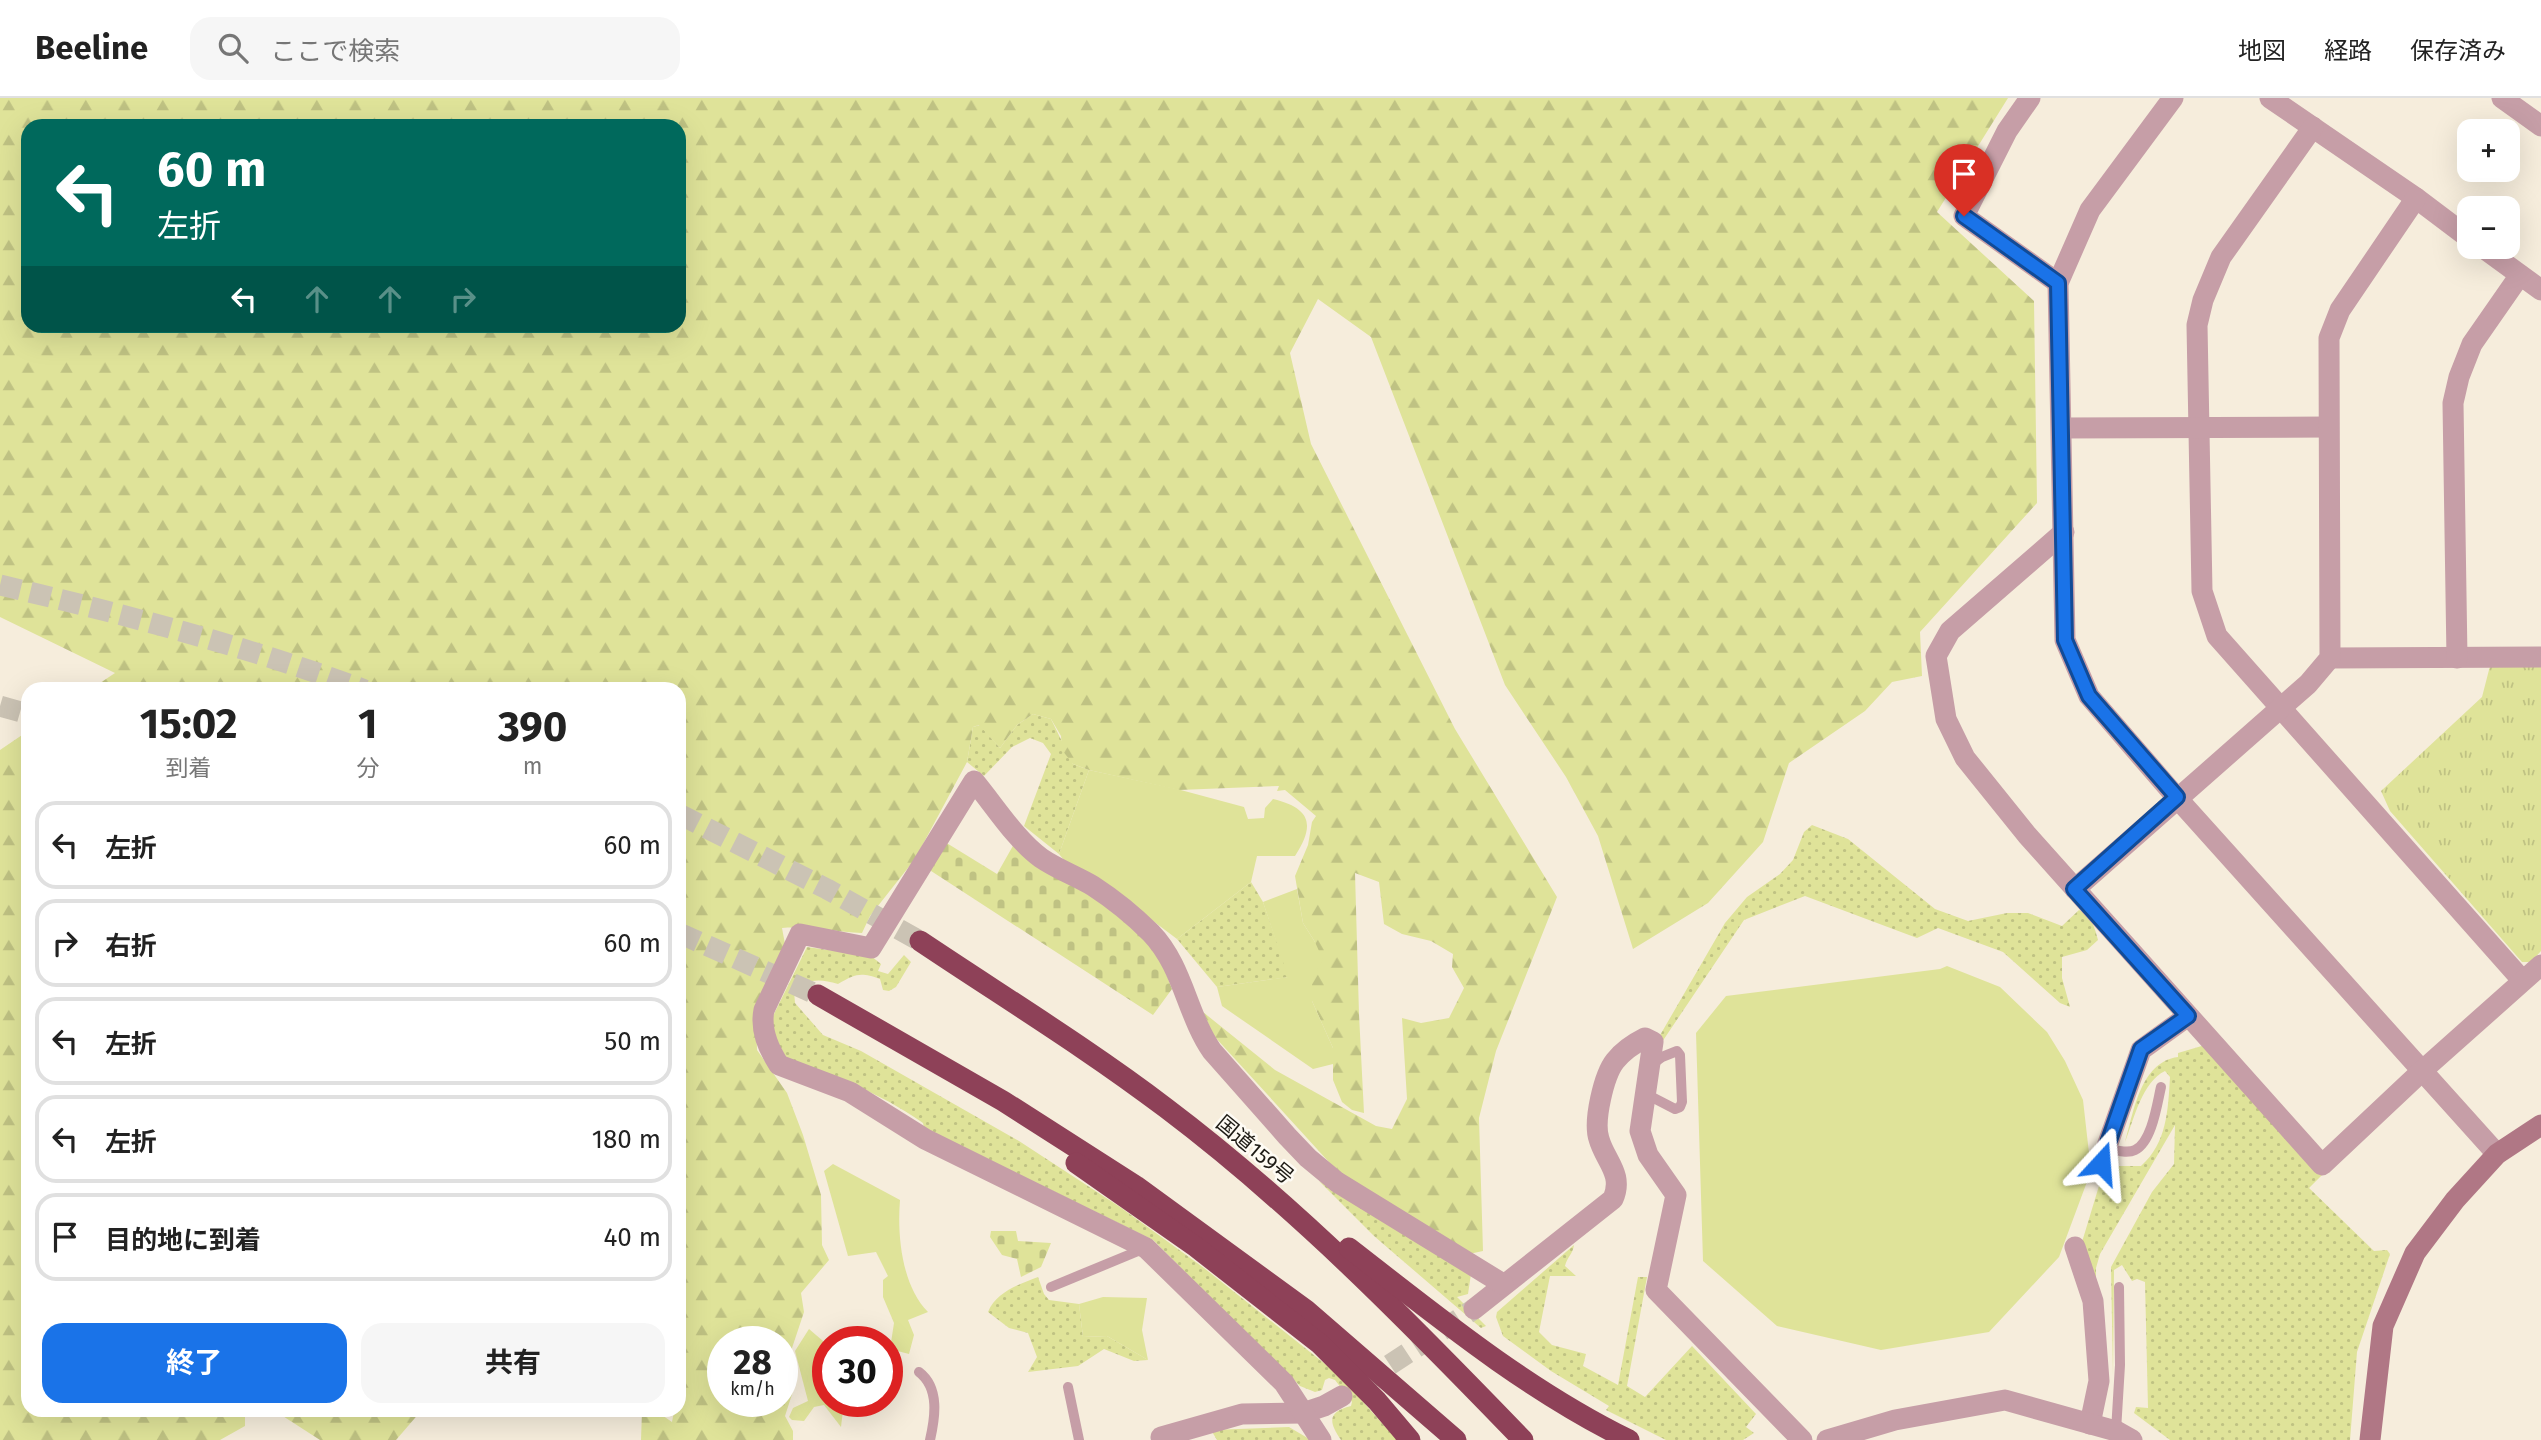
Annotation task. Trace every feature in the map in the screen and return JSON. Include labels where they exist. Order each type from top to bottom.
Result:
[{"type":"highway","name":"国道159号","points":[[920,941],[1167,1108],[1344,1259],[1523,1440]]},
{"type":"highway","points":[[818,995],[1073,1143],[1199,1230],[1324,1325],[1456,1440]]},
{"type":"highway","points":[[885,1034],[1062,1152],[1261,1296],[1320,1344],[1377,1401],[1410,1440]]},
{"type":"highway","points":[[1167,1108],[1514,1373],[1584,1418],[1629,1440]]},
{"type":"street","points":[[2030,98],[2007,131],[1964,216],[2058,283]]},
{"type":"street","points":[[2173,98],[2090,210],[2058,283],[2065,640],[2089,696],[2497,1154]]},
{"type":"street","points":[[2270,98],[2457,229]]},
{"type":"street","points":[[2502,98],[2541,126]]},
{"type":"street","points":[[2313,127],[2221,257],[2203,300],[2197,325],[2202,591],[2217,636],[2522,980]]},
{"type":"street","points":[[2074,889],[2308,684],[2330,658],[2329,338],[2340,310],[2416,198]]},
{"type":"street","points":[[2498,259],[2541,290]]},
{"type":"street","points":[[2457,658],[2454,403],[2459,377],[2472,344],[2520,275]]},
{"type":"street","points":[[2062,428],[2328,428]]},
{"type":"street","points":[[2064,532],[1950,631],[1936,656],[1946,719],[1965,758],[2026,835],[2322,1165],[2541,965]]},
{"type":"street","points":[[2330,658],[2541,657]]},
{"type":"street","points":[[1321,1440],[1284,1383],[1146,1248],[925,1139],[850,1092],[779,1065],[763,1032],[764,1010],[800,934],[871,948],[974,781],[1024,843],[1040,857],[1093,886],[1129,914],[1157,941],[1175,968],[1200,1033],[1212,1051],[1308,1158],[1337,1182],[1503,1284]]},
{"type":"street","points":[[2104,1156],[2141,1049],[2188,1016]]},
{"type":"street","points":[[1474,1309],[1613,1199],[1618,1189],[1617,1183],[1598,1138],[1597,1110],[1614,1062],[1645,1038],[1653,1042],[1640,1131],[1648,1155],[1676,1195],[1656,1290],[1802,1440]]},
{"type":"street","points":[[2370,1440],[2383,1326],[2415,1253],[2455,1200],[2497,1154],[2541,1125]]},
{"type":"street","points":[[2075,1247],[2093,1301],[2099,1381],[2090,1424]]},
{"type":"street","points":[[1158,1439],[1242,1414],[1303,1413],[1342,1396]]},
{"type":"street","points":[[1837,1438],[1895,1420],[2006,1400],[2124,1435]]},
{"type":"lane","points":[[1646,1094],[1675,1109],[1680,1107],[1682,1102],[1680,1055],[1677,1051],[1662,1057],[1650,1067]]},
{"type":"lane","points":[[2104,1156],[2135,1150],[2147,1139],[2161,1087]]},
{"type":"lane","points":[[1051,1287],[1146,1248]]},
{"type":"lane","points":[[2119,1287],[2124,1435]]},
{"type":"lane","points":[[919,1372],[929,1383],[935,1404],[930,1440]]},
{"type":"lane","points":[[1068,1387],[1079,1440]]},
{"type":"green space","points":[[0,98],[2008,98],[1937,212],[2034,301],[2037,503],[1920,632],[1922,676],[1892,682],[1865,711],[1789,763],[1763,842],[1708,903],[1633,949],[1598,836],[1566,777],[1505,685],[1371,337],[1318,299],[1290,353],[1311,444],[1455,729],[1557,897],[1496,1051],[1479,1118],[1483,1251],[1469,1254],[1338,1172],[1214,1036],[1203,1012],[1275,1070],[1376,1126],[1392,1129],[1407,1099],[1402,1018],[1421,1023],[1449,1018],[1464,988],[1452,967],[1453,954],[1431,941],[1402,934],[1384,924],[1379,882],[1355,873],[1364,1113],[1352,1110],[1342,1102],[1333,1080],[1333,1048],[1312,1001],[1315,942],[1303,923],[1295,876],[1316,816],[1285,790],[1277,791],[1279,786],[1179,790],[1089,770],[1073,764],[1062,750],[1061,736],[1051,719],[1033,714],[1017,725],[1000,748],[979,725],[973,727],[967,762],[915,859],[870,916],[862,933],[782,928],[785,944],[756,1013],[757,1050],[787,1093],[821,1195],[822,1245],[829,1260],[801,1293],[804,1312],[798,1330],[798,1326],[707,1326],[707,1417],[786,1417],[793,1431],[793,1440],[641,1440],[642,1417],[665,1417],[672,1422],[673,1417],[686,1417],[686,682],[102,682],[115,673],[0,617]]},
{"type":"green space","points":[[2541,664],[2541,951],[2531,962],[2522,962],[2390,811],[2381,791],[2482,697],[2490,666]]},
{"type":"green space","points":[[1033,714],[1051,719],[1073,764],[1089,770],[1059,854],[1024,826],[1051,754],[1043,743],[1030,738],[1012,747],[984,776],[967,762],[973,727],[980,725],[1000,748],[1017,725]]},
{"type":"green space","points":[[21,736],[21,1417],[245,1417],[245,1426],[220,1440],[0,1440],[0,750]]},
{"type":"green space","points":[[1089,770],[1244,807],[1248,819],[1264,818],[1265,808],[1273,799],[1295,807],[1302,813],[1306,819],[1306,835],[1295,856],[1257,856],[1251,882],[1177,939],[1092,875],[1064,860],[1059,854]]},
{"type":"green space","points":[[1812,825],[1848,839],[1935,909],[1968,921],[2007,913],[2028,913],[2062,926],[2079,910],[2083,912],[2092,922],[2098,940],[2087,950],[2062,957],[2062,978],[2070,1007],[2060,1003],[2003,952],[1938,928],[1917,938],[1805,896],[1744,920],[1662,1042],[1659,1037],[1725,923],[1747,897],[1780,874],[1793,860],[1804,832]]},
{"type":"green space","points":[[945,842],[997,874],[1014,844],[1103,902],[1159,955],[1172,989],[1153,1015],[928,869]]},
{"type":"green space","points":[[1251,882],[1263,902],[1289,977],[1217,987],[1177,939]]},
{"type":"green space","points":[[1297,889],[1303,923],[1323,960],[1312,979],[1312,1001],[1333,1048],[1333,1064],[1313,1069],[1222,1006],[1217,987],[1288,977],[1263,902]]},
{"type":"green space","points":[[807,947],[871,956],[881,964],[878,971],[888,974],[904,955],[911,962],[896,987],[889,991],[883,990],[880,979],[863,975],[854,976],[838,984],[810,982],[794,991],[795,1003],[823,1035],[861,1051],[1019,1141],[1120,1207],[1204,1268],[1339,1375],[1397,1440],[1341,1440],[1332,1418],[1338,1411],[1351,1406],[1352,1402],[1335,1380],[1325,1380],[1322,1390],[1315,1392],[1300,1386],[1153,1240],[924,1128],[923,1123],[872,1093],[782,1058],[774,1037],[772,1018]]},
{"type":"green space","points":[[1947,966],[2000,987],[2047,1032],[2065,1061],[2083,1100],[2091,1171],[2059,1257],[1989,1332],[1881,1350],[1777,1326],[1703,1261],[1696,1033],[1726,996]]},
{"type":"green space","points":[[2205,1045],[2322,1175],[2309,1188],[2374,1251],[2387,1250],[2390,1254],[2357,1352],[2350,1440],[2170,1440],[2134,1413],[2136,1407],[2148,1408],[2145,1282],[2137,1279],[2132,1281],[2122,1265],[2114,1270],[2113,1376],[2111,1267],[2152,1192],[2174,1164],[2175,1125],[2100,1254],[2096,1268],[2096,1290],[2082,1242],[2105,1166],[2141,1166],[2150,1157],[2161,1136],[2167,1114],[2170,1077],[2165,1071],[2157,1076],[2145,1092],[2125,1142],[2136,1103],[2147,1078],[2165,1061],[2178,1057],[2178,1053]]},
{"type":"green space","points":[[833,1164],[900,1200],[899,1229],[903,1260],[912,1289],[928,1312],[908,1320],[914,1335],[909,1354],[903,1352],[903,1326],[894,1326],[883,1297],[883,1280],[888,1276],[876,1252],[848,1256],[824,1171]]},
{"type":"green space","points":[[1319,1181],[1471,1274],[1468,1294],[1457,1297],[1486,1326],[1481,1328],[1374,1236]]},
{"type":"green space","points":[[991,1231],[1016,1231],[1018,1241],[1051,1243],[1041,1267],[1021,1277],[1017,1259],[1002,1255],[990,1237]]},
{"type":"green space","points":[[1574,1245],[1565,1266],[1576,1276],[1550,1276],[1539,1332],[1552,1345],[1586,1354],[1583,1366],[1618,1385],[1638,1277],[1647,1277],[1627,1386],[1645,1397],[1692,1346],[1756,1414],[1746,1427],[1754,1433],[1743,1440],[1666,1440],[1606,1410],[1609,1406],[1551,1371],[1503,1336],[1496,1317],[1497,1312]]},
{"type":"green space","points":[[1038,1277],[1049,1300],[1079,1304],[1083,1337],[1107,1336],[1148,1360],[1134,1361],[1104,1349],[1078,1366],[1028,1372],[1037,1357],[1028,1333],[1009,1328],[988,1312],[1003,1294]]},
{"type":"green space","points":[[1103,1297],[1147,1298],[1142,1330],[1148,1360],[1107,1336],[1083,1337],[1079,1304]]},
{"type":"green space","points":[[809,1329],[812,1332],[812,1410],[804,1421],[792,1420],[789,1417],[798,1417],[798,1406],[808,1401],[798,1363],[798,1346]]},
{"type":"green space","points":[[284,1417],[416,1417],[396,1440],[320,1440]]},
{"type":"green space","points":[[833,1417],[842,1417],[841,1427]]},
{"type":"green space","points":[[1289,1427],[1311,1440],[1217,1440],[1211,1430]]},
{"type":"tunnel","points":[[0,585],[184,632],[342,682]]},
{"type":"tunnel","points":[[0,706],[21,712]]},
{"type":"tunnel","points":[[686,818],[827,889],[920,941]]},
{"type":"tunnel","points":[[686,936],[818,995]]},
{"type":"tunnel","points":[[1364,1382],[1474,1309]]},
{"type":"route","points":[[1964,216],[2058,283],[2065,640],[2089,696],[2177,797],[2074,889],[2188,1016],[2141,1049],[2101,1163]]}]
